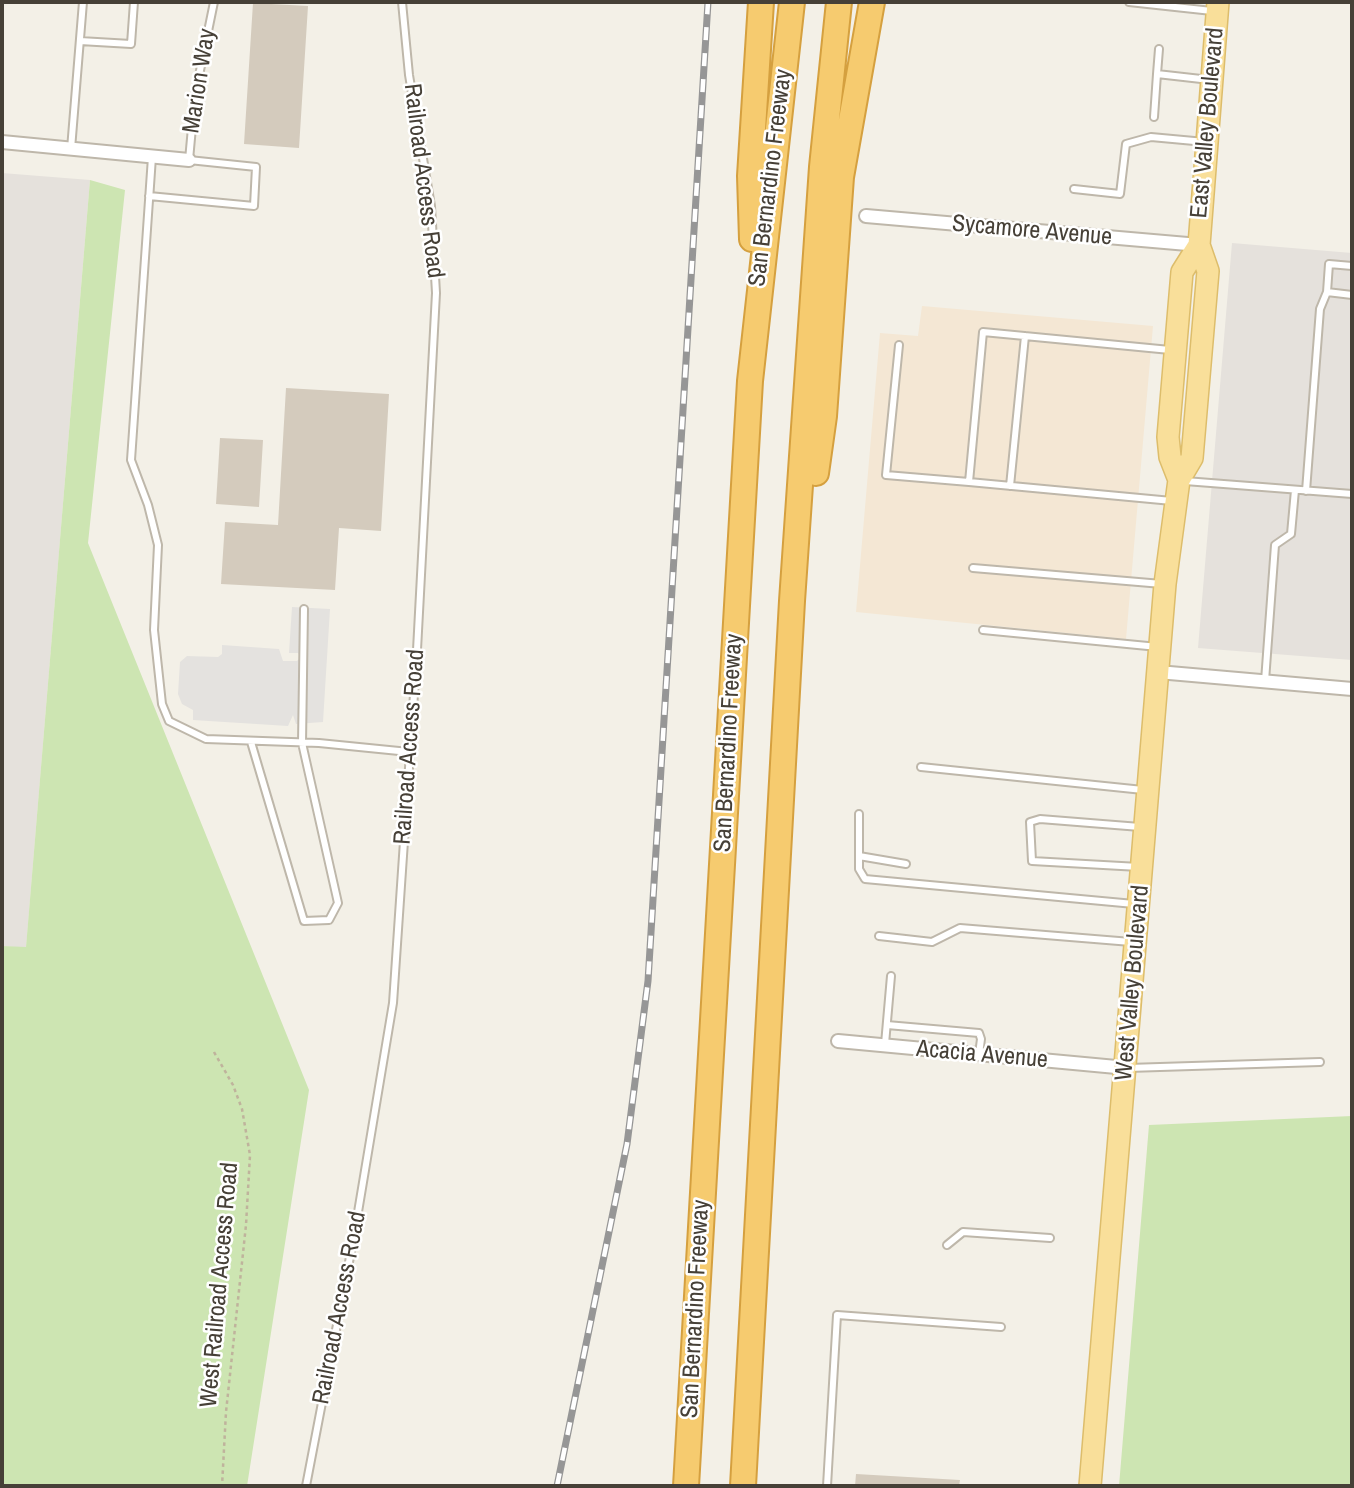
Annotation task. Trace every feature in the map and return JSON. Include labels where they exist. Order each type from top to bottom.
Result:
[{"type":"highway","points":[[756,316],[750,176],[761,2]]},
{"type":"highway","name":"San Bernardino Freeway","points":[[686,1486],[756,316],[792,2]]},
{"type":"highway","name":"San Bernardino Freeway","points":[[743,1486],[792,601],[822,167],[839,2]]},
{"type":"highway","points":[[792,601],[814,489],[824,416],[841,177],[872,2]]},
{"type":"main road","name":"East Valley Boulevard","points":[[1199,245],[1218,7]]},
{"type":"main road","name":"West Valley Boulevard","points":[[1178,491],[1168,437],[1182,272],[1199,245]]},
{"type":"main road","name":"West Valley Boulevard","points":[[1090,1486],[1165,584],[1178,491],[1192,458],[1208,271],[1199,245]]},
{"type":"street","points":[[2,142],[189,160]]},
{"type":"street","name":"Sycamore Avenue","points":[[866,216],[1199,245]]},
{"type":"street","points":[[1158,672],[1352,688]]},
{"type":"street","name":"Acacia Avenue","points":[[838,1041],[1126,1068]]},
{"type":"lane","points":[[71,149],[83,2]]},
{"type":"lane","points":[[80,41],[131,44],[134,2]]},
{"type":"lane","name":"Marion Way","points":[[189,160],[195,95],[214,2]]},
{"type":"lane","name":"Railroad Access Road","points":[[306,1486],[359,1210],[393,1003],[410,752],[436,293],[431,206],[410,75],[402,2]]},
{"type":"lane","points":[[1129,2],[1218,7]]},
{"type":"lane","points":[[1154,117],[1158,49]]},
{"type":"lane","points":[[1157,74],[1212,80]]},
{"type":"lane","points":[[1074,189],[1120,194],[1126,144],[1151,137],[1207,142]]},
{"type":"lane","points":[[152,157],[131,460],[148,505],[158,545],[154,630],[162,704],[169,721],[206,739],[302,743],[410,752]]},
{"type":"lane","points":[[149,196],[254,205],[256,167],[189,160]]},
{"type":"lane","points":[[1306,491],[1320,310],[1327,292],[1329,264],[1352,266]]},
{"type":"lane","points":[[1327,292],[1352,295]]},
{"type":"lane","points":[[969,482],[983,332],[1176,350]]},
{"type":"lane","points":[[1010,486],[1025,336]]},
{"type":"lane","points":[[899,345],[886,475],[1010,486],[1178,491],[1295,490],[1352,494]]},
{"type":"lane","points":[[1265,681],[1275,545],[1292,534],[1295,490]]},
{"type":"lane","points":[[973,568],[1165,584]]},
{"type":"lane","points":[[251,742],[304,921],[329,920],[338,903],[302,743],[304,609]]},
{"type":"lane","points":[[983,630],[1160,647]]},
{"type":"lane","points":[[921,767],[1148,790]]},
{"type":"lane","points":[[859,814],[861,876],[870,880],[1139,905]]},
{"type":"lane","points":[[1142,867],[1032,861],[1030,822],[1040,819],[1145,828]]},
{"type":"lane","points":[[859,856],[905,864]]},
{"type":"lane","points":[[879,936],[932,942],[960,928],[1137,943]]},
{"type":"lane","points":[[885,1046],[891,976]]},
{"type":"lane","points":[[887,1025],[979,1033],[979,1054]]},
{"type":"lane","points":[[1126,1068],[1320,1062]]},
{"type":"lane","points":[[947,1245],[963,1232],[1050,1238]]},
{"type":"lane","points":[[827,1486],[837,1315],[1002,1327]]},
{"type":"path","name":"West Railroad Access Road","points":[[214,1052],[233,1085],[242,1110],[250,1155],[246,1225],[226,1412],[222,1486]]},
{"type":"shaded area","points":[[2,173],[90,180],[26,948],[2,946]]},
{"type":"shaded area","points":[[1232,243],[1352,253],[1352,660],[1198,648]]},
{"type":"shaded area","points":[[922,306],[1153,326],[1126,639],[856,612],[880,333],[918,336]]},
{"type":"shaded area","points":[[292,607],[330,609],[323,722],[296,724],[293,715],[288,726],[193,720],[193,710],[182,704],[178,694],[180,662],[187,656],[218,657],[222,654],[222,645],[279,649],[283,661],[297,661],[301,657],[298,653],[289,653]]},
{"type":"green space","points":[[90,180],[125,190],[88,543],[309,1090],[247,1486],[2,1486],[2,946],[26,947]]},
{"type":"green space","points":[[1352,1116],[1352,1486],[1119,1486],[1149,1125]]},
{"type":"building","points":[[253,3],[308,6],[299,148],[244,144]]},
{"type":"building","points":[[286,388],[389,394],[381,531],[339,528],[335,590],[221,584],[225,522],[278,525]]},
{"type":"building","points":[[220,438],[263,440],[259,507],[216,504]]},
{"type":"building","points":[[856,1474],[960,1480],[959,1486],[855,1486]]},
{"type":"railway","points":[[557,1486],[627,1144],[648,981],[708,2]]}]
